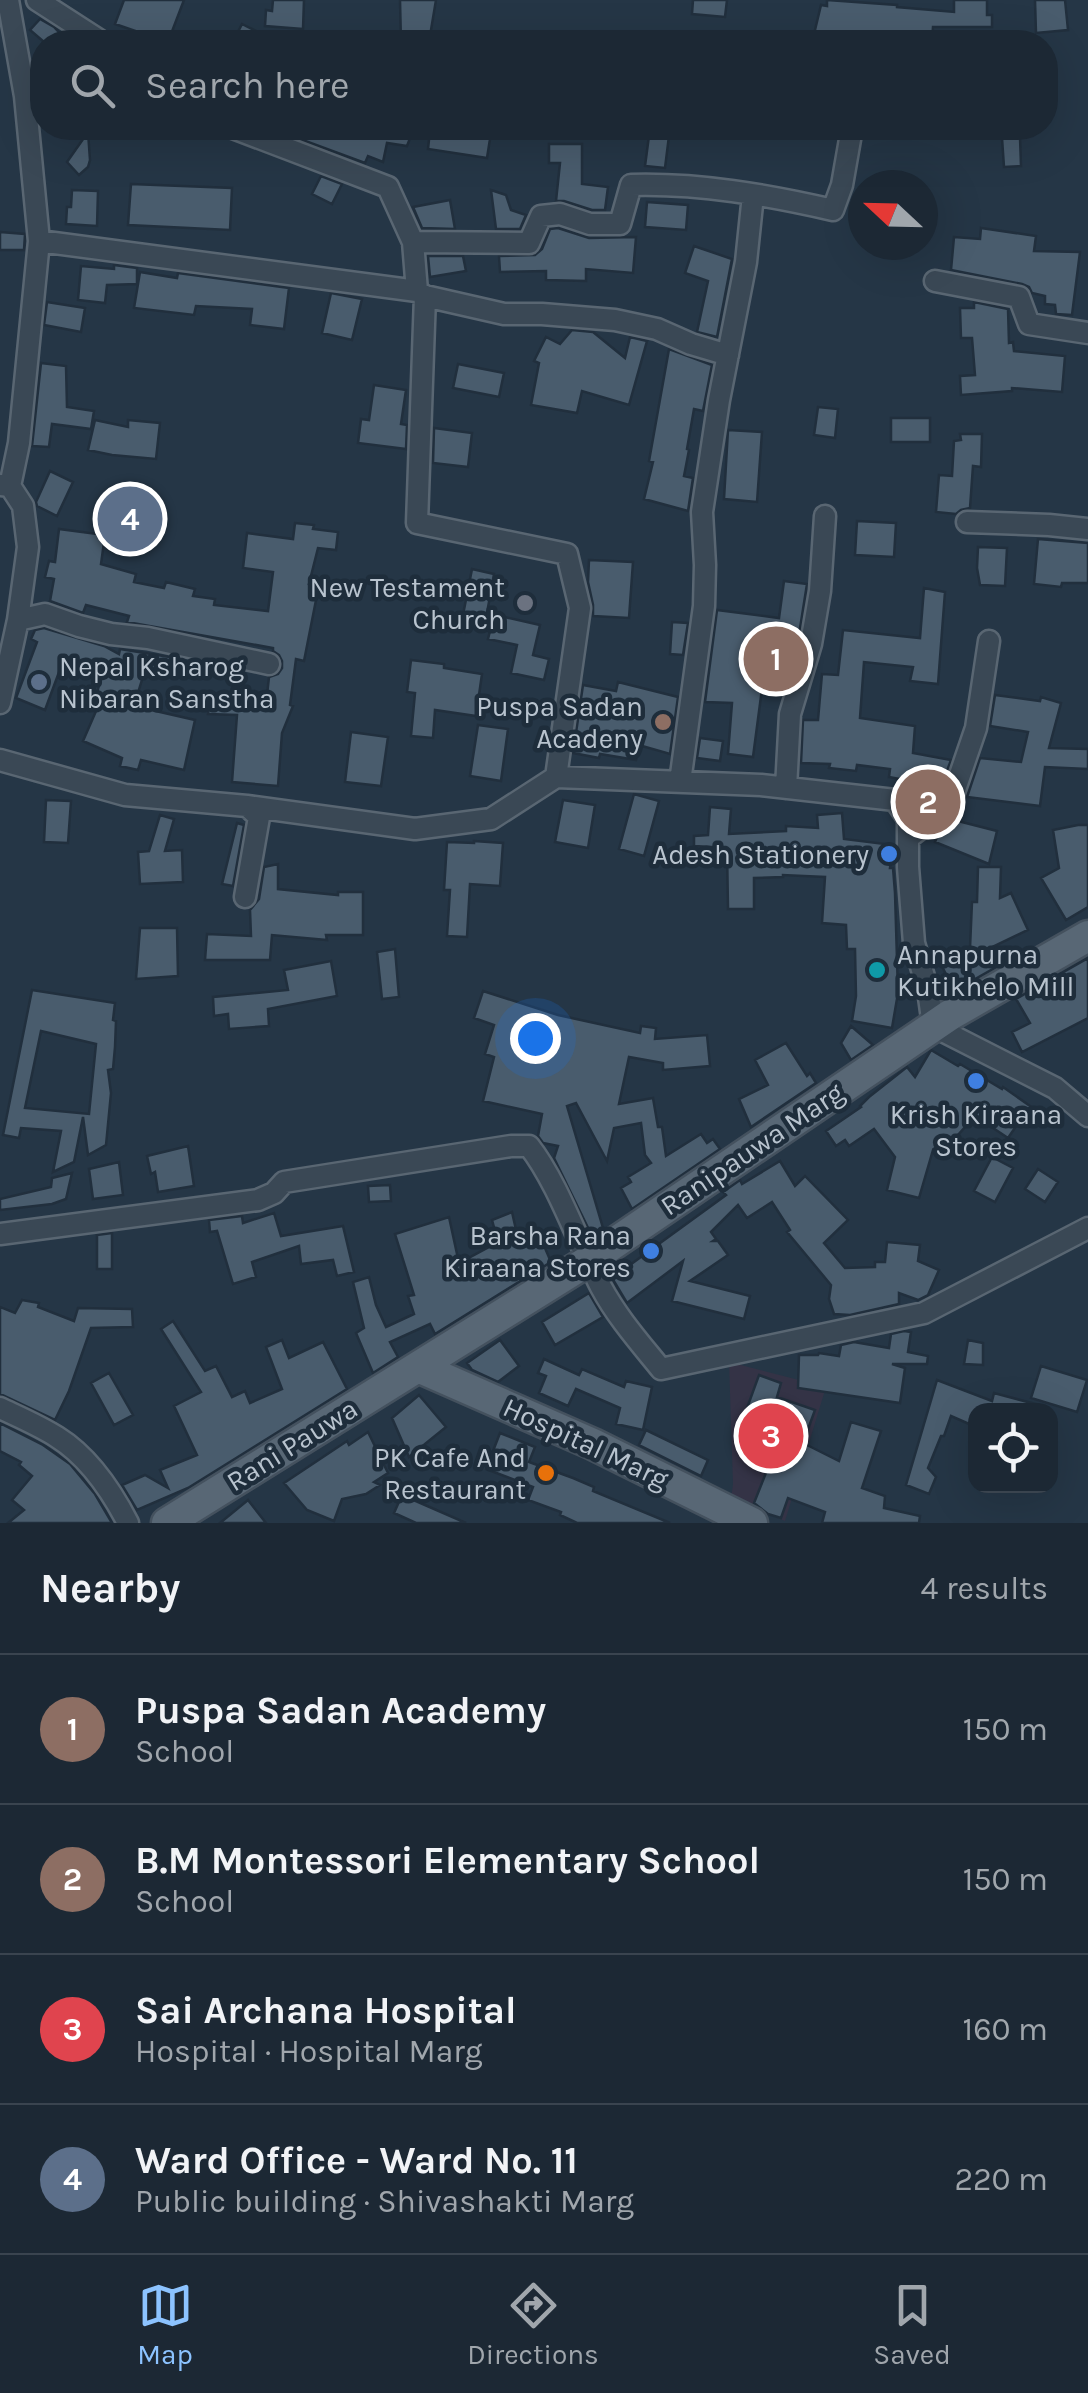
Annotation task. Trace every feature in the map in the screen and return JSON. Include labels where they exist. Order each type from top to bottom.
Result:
[{"type":"main road","name":"Ranipauwa Marg","points":[[418,1367],[588,1261],[933,1026],[1088,936]]},
{"type":"main road","name":"Rani Pauwa","points":[[167,1523],[418,1367]]},
{"type":"main road","name":"Hospital Marg","points":[[418,1367],[593,1444],[752,1523]]},
{"type":"street","points":[[0,703],[28,548],[23,506],[5,486],[18,443],[39,241],[30,140],[9,59],[8,0]]},
{"type":"street","points":[[37,0],[83,30]]},
{"type":"street","points":[[265,140],[388,187],[413,242],[421,294],[417,523],[567,554],[580,608],[556,777]]},
{"type":"street","points":[[413,242],[530,242],[541,216],[560,214],[590,224],[620,224],[631,184],[753,194],[833,210],[850,140]]},
{"type":"street","points":[[680,782],[704,606],[702,512],[746,262],[753,194]]},
{"type":"street","points":[[39,241],[421,294],[504,314],[616,320],[657,329],[728,355]]},
{"type":"street","points":[[935,281],[1019,297],[1029,324],[1088,333]]},
{"type":"street","points":[[786,788],[790,714],[811,644],[820,591],[825,516]]},
{"type":"street","points":[[967,522],[1088,529]]},
{"type":"street","points":[[18,620],[45,614],[110,634],[148,638],[270,664]]},
{"type":"street","points":[[908,838],[950,807],[976,728],[989,641]]},
{"type":"street","points":[[0,760],[125,795],[247,806],[415,829],[491,819],[556,777],[761,784],[895,800],[908,819],[914,943],[928,990],[933,1026],[1055,1088],[1088,1116]]},
{"type":"street","points":[[245,897],[259,817],[247,806]]},
{"type":"street","points":[[0,1234],[258,1200],[284,1182],[529,1146],[540,1160],[618,1316],[662,1370],[924,1313],[1088,1228]]},
{"type":"street","points":[[0,1408],[58,1438],[83,1458],[112,1492],[128,1523]]},
{"type":"shaded area","points":[[729,1362],[826,1387],[785,1521],[731,1499]]},
{"type":"building","points":[[124,0],[184,0],[173,30],[132,30],[115,24]]},
{"type":"building","points":[[273,0],[304,0],[303,29],[265,26],[266,10],[272,11]]},
{"type":"building","points":[[400,0],[436,0],[431,30],[401,30]]},
{"type":"building","points":[[693,0],[727,0],[725,17],[692,14]]},
{"type":"building","points":[[827,0],[954,12],[954,0],[987,0],[992,27],[815,30],[821,5],[827,6]]},
{"type":"building","points":[[1035,0],[1065,0],[1068,30],[1036,30]]},
{"type":"building","points":[[40,19],[57,30],[30,30]]},
{"type":"building","points":[[82,140],[89,140],[88,167],[79,175],[67,162]]},
{"type":"building","points":[[303,140],[409,140],[407,146],[387,143],[383,162],[368,156],[365,163]]},
{"type":"building","points":[[429,140],[490,140],[487,158],[428,149]]},
{"type":"building","points":[[648,140],[668,140],[665,168],[645,166]]},
{"type":"building","points":[[1002,140],[1020,140],[1021,166],[1004,167]]},
{"type":"building","points":[[549,144],[582,144],[582,184],[608,187],[605,210],[556,201],[560,163],[549,163]]},
{"type":"building","points":[[321,176],[342,184],[332,204],[312,194]]},
{"type":"building","points":[[131,184],[232,188],[230,230],[128,225]]},
{"type":"building","points":[[72,190],[98,191],[97,226],[66,224]]},
{"type":"building","points":[[491,190],[506,195],[511,210],[526,215],[520,229],[496,229]]},
{"type":"building","points":[[450,200],[455,229],[422,228],[413,207]]},
{"type":"building","points":[[647,202],[688,205],[686,230],[645,227]]},
{"type":"building","points":[[981,228],[1036,236],[1034,251],[1080,252],[1072,315],[1056,314],[1055,305],[1045,304],[1045,296],[1032,293],[1022,284],[951,270],[954,237],[980,239]]},
{"type":"building","points":[[550,229],[589,238],[636,237],[633,273],[586,269],[586,281],[546,280],[546,271],[500,272],[499,256],[535,255],[542,249]]},
{"type":"building","points":[[0,232],[25,234],[24,250],[0,250]]},
{"type":"building","points":[[694,246],[732,259],[717,337],[697,332],[708,281],[685,273]]},
{"type":"building","points":[[428,256],[463,256],[466,271],[430,277]]},
{"type":"building","points":[[114,265],[137,268],[137,284],[107,285],[105,303],[78,300],[81,266],[114,269]]},
{"type":"building","points":[[140,272],[177,278],[178,273],[289,288],[284,329],[250,325],[252,309],[196,306],[194,315],[134,308]]},
{"type":"building","points":[[331,293],[362,299],[352,340],[322,333]]},
{"type":"building","points":[[47,302],[85,308],[81,332],[44,325]]},
{"type":"building","points":[[974,302],[1008,309],[1009,343],[1013,342],[1014,351],[1065,356],[1062,392],[1012,388],[961,395],[960,376],[975,375],[972,338],[961,338],[960,308],[974,308]]},
{"type":"building","points":[[572,330],[593,332],[625,358],[630,337],[647,341],[629,405],[582,391],[577,413],[531,405],[539,363],[534,361],[546,337],[560,344]]},
{"type":"building","points":[[669,349],[712,365],[703,411],[694,409],[687,449],[684,476],[693,478],[688,511],[644,499]]},
{"type":"building","points":[[41,363],[66,366],[67,407],[94,411],[91,429],[52,424],[49,447],[32,446]]},
{"type":"building","points":[[458,364],[504,373],[499,397],[453,388]]},
{"type":"building","points":[[374,385],[406,390],[401,424],[407,425],[406,449],[358,443],[361,419],[369,420]]},
{"type":"building","points":[[818,407],[838,409],[835,438],[814,435]]},
{"type":"building","points":[[891,418],[930,418],[930,442],[891,442]]},
{"type":"building","points":[[95,420],[128,427],[128,420],[160,423],[156,459],[88,450]]},
{"type":"building","points":[[434,428],[472,433],[468,467],[433,463]]},
{"type":"building","points":[[728,430],[762,432],[757,502],[724,499]]},
{"type":"building","points":[[960,434],[982,434],[981,467],[973,466],[970,508],[956,514],[936,512],[939,475],[952,476],[954,441],[961,440]]},
{"type":"building","points":[[50,471],[73,482],[57,516],[36,502]]},
{"type":"building","points":[[121,493],[152,503],[138,544],[108,534]]},
{"type":"building","points":[[857,521],[896,523],[894,557],[855,555]]},
{"type":"building","points":[[295,523],[338,532],[336,550],[318,548],[309,584],[319,585],[304,661],[296,659],[290,705],[293,706],[282,733],[278,786],[232,782],[237,715],[208,714],[211,694],[252,698],[255,691],[267,695],[269,677],[282,668],[273,648],[127,622],[129,616],[86,605],[83,613],[50,601],[54,579],[45,577],[49,561],[55,562],[59,529],[105,535],[101,564],[136,574],[134,582],[164,588],[166,582],[195,589],[193,596],[215,599],[214,605],[268,611],[273,572],[243,568],[247,533],[293,539]]},
{"type":"building","points":[[1038,539],[1088,543],[1088,583],[1062,583],[1061,587],[1034,584]]},
{"type":"building","points":[[978,547],[1007,548],[1005,586],[980,585]]},
{"type":"building","points":[[589,560],[633,562],[629,618],[593,616]]},
{"type":"building","points":[[472,569],[494,574],[487,613],[540,625],[533,655],[549,659],[544,680],[511,673],[517,645],[488,639],[490,631],[461,625]]},
{"type":"building","points":[[784,581],[807,584],[798,641],[789,669],[765,666],[753,757],[728,754],[732,703],[705,702],[717,610],[779,618]]},
{"type":"building","points":[[924,588],[945,592],[938,684],[910,681],[913,667],[864,662],[860,718],[915,726],[913,753],[951,760],[941,787],[889,777],[890,769],[857,765],[856,771],[829,768],[830,764],[801,763],[803,720],[818,720],[822,674],[838,675],[843,630],[920,638]]},
{"type":"building","points":[[672,622],[688,623],[683,655],[670,654]]},
{"type":"building","points":[[44,628],[119,654],[120,649],[182,659],[177,678],[145,670],[134,706],[195,720],[184,770],[141,760],[138,770],[120,766],[122,758],[83,741],[103,695],[97,693],[102,674],[65,656],[45,710],[16,698],[37,642],[31,639],[35,630]]},
{"type":"building","points":[[411,660],[482,674],[476,716],[435,710],[433,738],[411,736],[415,693],[407,692]]},
{"type":"building","points":[[618,682],[678,697],[670,754],[639,745],[636,760],[573,753],[583,685],[616,691]]},
{"type":"building","points":[[995,695],[1040,701],[1041,697],[1061,703],[1049,748],[1088,749],[1088,769],[1045,767],[1040,806],[967,797],[980,758],[1021,762],[1028,732],[990,726]]},
{"type":"building","points":[[478,725],[508,729],[501,781],[470,776]]},
{"type":"building","points":[[351,732],[388,737],[381,786],[345,782]]},
{"type":"building","points":[[700,738],[723,741],[720,761],[697,758]]},
{"type":"building","points":[[634,794],[659,801],[644,856],[619,849]]},
{"type":"building","points":[[46,800],[71,801],[68,843],[44,842]]},
{"type":"building","points":[[563,800],[595,805],[588,848],[555,842]]},
{"type":"building","points":[[710,807],[731,809],[729,834],[786,831],[786,826],[818,828],[817,815],[842,813],[844,839],[893,845],[890,868],[895,893],[898,993],[892,1028],[852,1021],[855,949],[847,949],[846,925],[822,923],[825,877],[754,878],[754,909],[728,909],[727,848],[694,846],[694,836],[708,835]]},
{"type":"building","points":[[160,815],[174,819],[165,851],[182,850],[183,882],[140,884],[138,852],[149,851]]},
{"type":"building","points":[[954,820],[997,831],[989,864],[935,842],[939,832]]},
{"type":"building","points":[[237,823],[244,825],[233,886],[222,884]]},
{"type":"building","points":[[1088,825],[1088,907],[1066,920],[1041,878],[1059,868],[1053,830]]},
{"type":"building","points":[[447,842],[503,843],[500,886],[470,884],[467,937],[447,936]]},
{"type":"building","points":[[278,864],[278,889],[338,895],[363,892],[363,935],[326,935],[327,940],[272,935],[270,960],[205,960],[207,934],[251,936],[250,910],[259,899],[264,867]]},
{"type":"building","points":[[978,867],[1001,867],[1000,898],[1011,893],[1028,930],[990,948],[998,966],[954,991],[940,962],[970,948]]},
{"type":"building","points":[[140,928],[177,928],[178,976],[136,979]]},
{"type":"building","points":[[395,949],[399,997],[382,999],[377,952]]},
{"type":"building","points":[[1088,958],[1088,1018],[1022,1052],[1012,1032],[1030,1023],[1016,999]]},
{"type":"building","points":[[331,961],[337,996],[268,1009],[269,1026],[229,1029],[228,1014],[214,1016],[213,997],[288,990],[284,970]]},
{"type":"building","points":[[32,990],[115,1003],[106,1145],[88,1155],[83,1117],[74,1162],[53,1172],[61,1131],[21,1128],[19,1138],[3,1135]],"holes":[[[41,1031],[96,1044],[89,1114],[25,1108]]]},
{"type":"building","points":[[483,991],[558,1015],[640,1033],[641,1026],[656,1028],[655,1039],[707,1035],[710,1066],[663,1070],[663,1063],[629,1057],[619,1104],[653,1098],[666,1156],[701,1134],[707,1143],[713,1139],[720,1149],[632,1209],[621,1188],[631,1182],[628,1177],[651,1163],[645,1155],[641,1123],[614,1128],[607,1161],[576,1103],[567,1106],[603,1228],[592,1236],[554,1158],[558,1146],[543,1143],[538,1136],[542,1114],[483,1101],[494,1057],[485,1054],[494,1025],[474,1018]]},
{"type":"building","points":[[851,1026],[873,1045],[851,1060],[841,1043]]},
{"type":"building","points":[[786,1043],[816,1083],[751,1127],[739,1099],[768,1085],[755,1060]]},
{"type":"building","points":[[931,1050],[1003,1087],[1030,1106],[1008,1138],[975,1116],[940,1155],[933,1150],[919,1198],[887,1190],[895,1157],[874,1129],[849,1146],[845,1140],[836,1146],[826,1131],[907,1067],[915,1077]]},
{"type":"building","points":[[188,1146],[194,1186],[158,1192],[147,1156]]},
{"type":"building","points":[[992,1157],[1013,1168],[995,1202],[974,1191]]},
{"type":"building","points":[[780,1161],[795,1186],[805,1176],[848,1220],[824,1243],[845,1268],[875,1267],[875,1262],[885,1262],[887,1242],[920,1245],[918,1261],[939,1270],[928,1295],[918,1300],[899,1293],[899,1304],[850,1315],[834,1314],[829,1299],[831,1285],[787,1232],[790,1230],[772,1202],[747,1218],[738,1205],[711,1232],[716,1239],[713,1241],[718,1241],[728,1255],[690,1281],[750,1296],[744,1319],[672,1301],[683,1261],[627,1303],[612,1278],[726,1195],[723,1192],[740,1180],[742,1184]]},
{"type":"building","points":[[119,1162],[123,1195],[93,1199],[89,1169]]},
{"type":"building","points":[[1038,1169],[1058,1182],[1045,1202],[1025,1189]]},
{"type":"building","points":[[72,1173],[66,1199],[0,1210],[0,1199],[51,1187],[52,1178]]},
{"type":"building","points":[[390,1185],[391,1201],[369,1202],[368,1186]]},
{"type":"building","points":[[512,1212],[519,1243],[539,1234],[551,1262],[435,1334],[430,1324],[390,1342],[398,1357],[373,1373],[356,1333],[364,1328],[353,1282],[369,1277],[386,1327],[414,1314],[408,1296],[414,1295],[395,1234],[449,1217],[459,1263],[498,1242],[492,1220]]},
{"type":"building","points":[[274,1213],[281,1236],[343,1226],[354,1272],[337,1276],[333,1260],[301,1264],[299,1246],[252,1262],[256,1277],[233,1284],[217,1231],[210,1232],[209,1220],[242,1216],[243,1223]]},
{"type":"building","points":[[112,1233],[112,1269],[97,1269],[97,1235]]},
{"type":"building","points":[[589,1293],[603,1317],[555,1345],[542,1322]]},
{"type":"building","points":[[22,1300],[39,1303],[38,1307],[74,1321],[78,1308],[132,1309],[133,1327],[91,1328],[55,1420],[0,1394],[0,1307],[15,1313]]},
{"type":"building","points":[[173,1321],[205,1371],[216,1366],[232,1397],[245,1391],[250,1403],[282,1389],[266,1347],[282,1340],[289,1358],[323,1342],[347,1389],[188,1488],[137,1510],[122,1485],[145,1475],[168,1488],[160,1470],[197,1455],[174,1406],[201,1392],[161,1329]]},
{"type":"building","points":[[911,1332],[908,1352],[928,1356],[927,1364],[892,1364],[905,1368],[900,1403],[798,1388],[799,1355],[839,1356],[841,1345],[854,1342],[889,1348],[891,1334]]},
{"type":"building","points":[[500,1340],[519,1366],[498,1382],[472,1370],[467,1363]]},
{"type":"building","points":[[968,1340],[983,1343],[983,1365],[964,1364]]},
{"type":"building","points":[[544,1359],[579,1375],[582,1369],[624,1387],[626,1381],[652,1387],[643,1430],[616,1424],[620,1408],[576,1389],[568,1406],[539,1393],[546,1376],[538,1373]]},
{"type":"building","points":[[1041,1366],[1087,1380],[1077,1412],[1058,1403],[1031,1398]]},
{"type":"building","points":[[109,1373],[133,1415],[114,1425],[91,1383]]},
{"type":"building","points":[[759,1375],[781,1383],[777,1397],[815,1410],[803,1443],[839,1461],[851,1422],[881,1431],[862,1488],[885,1496],[884,1508],[920,1516],[919,1523],[822,1523],[825,1512],[788,1498],[781,1518],[754,1503],[773,1455],[735,1441]]},
{"type":"building","points":[[937,1380],[992,1401],[994,1393],[1032,1403],[968,1403],[968,1423],[951,1416],[941,1436],[928,1468],[936,1477],[929,1494],[906,1485]]},
{"type":"building","points":[[419,1395],[446,1427],[409,1457],[392,1418]]},
{"type":"building","points":[[0,1423],[70,1464],[112,1523],[8,1523],[24,1510],[12,1500],[32,1476],[19,1465],[21,1462],[0,1451]]},
{"type":"building","points":[[646,1430],[708,1460],[701,1476],[639,1445]]},
{"type":"building","points":[[368,1432],[388,1473],[374,1482],[380,1485],[366,1494],[342,1499],[334,1521],[307,1510],[284,1483],[347,1441],[349,1445]]},
{"type":"building","points":[[500,1433],[535,1447],[529,1462],[670,1523],[577,1523],[560,1515],[561,1512],[528,1500],[533,1487],[486,1469]]},
{"type":"building","points":[[402,1495],[466,1523],[416,1523],[394,1513]]},
{"type":"building","points":[[248,1500],[266,1523],[220,1523]]},
{"type":"place","name":"Ward Office - Ward No. 11","points":[[130,519]]},
{"type":"place","name":"New Testament Church","points":[[525,603]]},
{"type":"place","name":"Puspa Sadan Academy","points":[[776,659]]},
{"type":"place","name":"Nepal Ksharog Nibaran Sanstha","points":[[39,682]]},
{"type":"place","name":"Puspa Sadan Acadeny","points":[[663,722]]},
{"type":"place","name":"B.M Montessori Elementary School","points":[[928,802]]},
{"type":"place","name":"Adesh Stationery","points":[[889,854]]},
{"type":"place","name":"Annapurna Kutikhelo Mill","points":[[877,970]]},
{"type":"place","name":"Krish Kiraana Stores","points":[[976,1081]]},
{"type":"place","name":"Barsha Rana Kiraana Stores","points":[[651,1251]]},
{"type":"place","name":"Sai Archana Hospital","points":[[771,1436]]},
{"type":"place","name":"PK Cafe And Restaurant","points":[[546,1473]]}]
